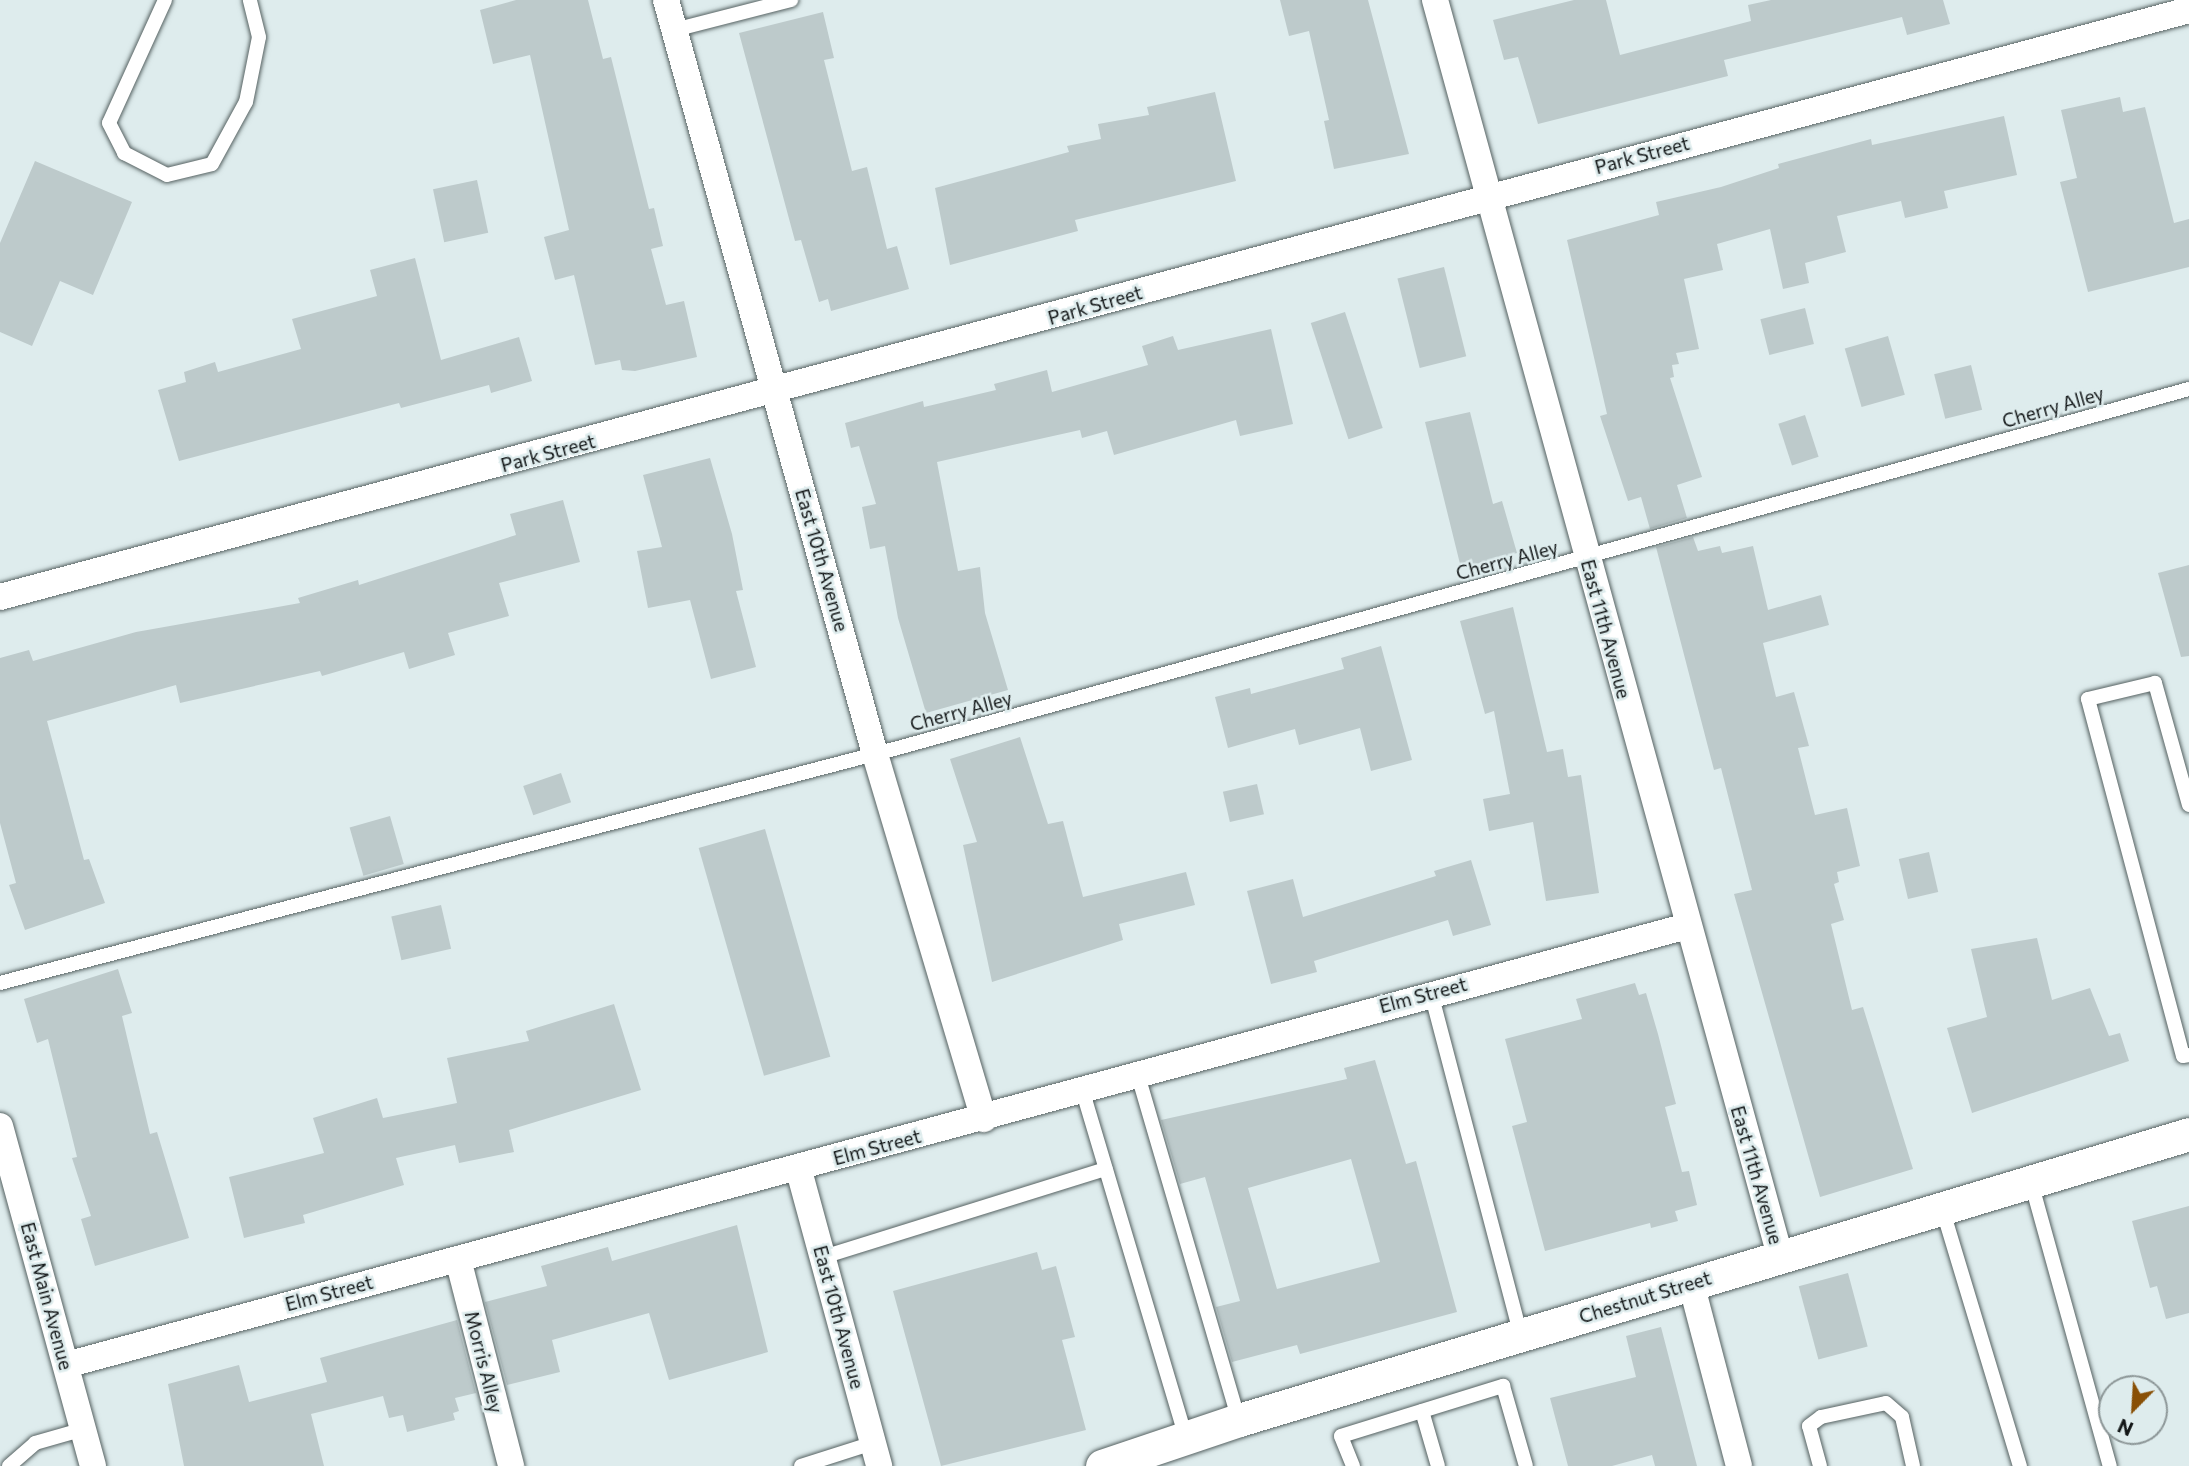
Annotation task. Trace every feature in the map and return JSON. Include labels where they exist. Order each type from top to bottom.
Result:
[{"type":"street","name":"East 10th Avenue","points":[[666,0],[876,754],[984,1119]]},
{"type":"street","name":"East 11th Avenue","points":[[1435,0],[1686,926],[1780,1256]]},
{"type":"street","name":"Park Street","points":[[0,597],[775,393],[1488,195],[2189,10]]},
{"type":"street","name":"Elm Street","points":[[66,1365],[984,1119],[1137,1072],[1686,926]]},
{"type":"street","name":"East Main Avenue","points":[[0,1126],[93,1466]]},
{"type":"street","name":"Chestnut Street","points":[[1102,1466],[1239,1420],[2189,1134]]},
{"type":"street","name":"East 10th Avenue","points":[[798,1167],[876,1455]]},
{"type":"street","name":"Morris Alley","points":[[458,1259],[511,1466]]},
{"type":"street","points":[[1690,1283],[1739,1466]]},
{"type":"lane","points":[[165,0],[109,123],[124,153],[167,175],[212,164],[246,102],[259,37],[250,0]]},
{"type":"lane","points":[[674,30],[791,0]]},
{"type":"lane","name":"Cherry Alley","points":[[0,983],[876,754],[2189,389]]},
{"type":"lane","points":[[2189,805],[2155,683],[2088,699],[2183,1056],[2189,1055]]},
{"type":"lane","points":[[1431,993],[1521,1336]]},
{"type":"lane","points":[[1137,1072],[1239,1420]]},
{"type":"lane","points":[[1082,1089],[1186,1440]]},
{"type":"lane","points":[[823,1257],[1106,1169]]},
{"type":"lane","points":[[2031,1182],[2110,1466]]},
{"type":"lane","points":[[1942,1208],[2020,1466]]},
{"type":"lane","points":[[1353,1466],[1341,1436],[1503,1386],[1525,1466]]},
{"type":"lane","points":[[1820,1466],[1809,1426],[1821,1417],[1886,1403],[1902,1417],[1913,1466]]},
{"type":"lane","points":[[1422,1411],[1438,1466]]},
{"type":"lane","points":[[9,1466],[35,1443],[84,1429]]},
{"type":"lane","points":[[801,1466],[876,1455]]},
{"type":"building","points":[[516,0],[588,0],[603,59],[611,57],[649,209],[654,208],[663,246],[651,249],[666,305],[684,301],[697,357],[635,371],[622,370],[620,360],[595,365],[574,275],[555,280],[544,237],[569,230],[530,55],[493,64],[480,10]]},
{"type":"building","points":[[1280,0],[1368,0],[1409,154],[1334,169],[1324,121],[1329,120],[1309,31],[1289,36]]},
{"type":"building","points":[[1574,0],[1606,0],[1620,55],[1751,21],[1748,5],[1771,0],[1943,0],[1950,24],[1907,35],[1902,17],[1724,60],[1728,76],[1538,124],[1518,57],[1504,60],[1493,20]]},
{"type":"building","points":[[823,12],[834,58],[824,60],[852,171],[867,167],[887,249],[897,246],[909,289],[831,311],[828,299],[819,302],[801,240],[795,241],[739,33]]},
{"type":"building","points":[[1215,92],[1236,181],[1075,220],[1078,231],[950,265],[935,188],[1069,152],[1067,146],[1101,139],[1098,124],[1149,115],[1147,107]]},
{"type":"building","points":[[2120,97],[2123,112],[2145,107],[2174,223],[2189,219],[2189,267],[2088,292],[2060,182],[2077,178],[2061,110]]},
{"type":"building","points":[[2004,116],[2017,175],[1944,191],[1948,208],[1905,218],[1901,201],[1837,216],[1846,252],[1805,263],[1809,283],[1783,289],[1770,229],[1717,244],[1723,270],[1684,279],[1699,349],[1676,353],[1679,364],[1672,365],[1674,377],[1670,378],[1702,477],[1677,485],[1687,518],[1650,529],[1641,497],[1628,501],[1600,416],[1607,414],[1567,240],[1659,215],[1656,202],[1721,187],[1779,168],[1778,164],[1871,139],[1872,145]]},
{"type":"building","points":[[35,161],[132,202],[93,295],[60,281],[32,346],[0,332],[0,243]]},
{"type":"building","points":[[477,180],[488,233],[444,242],[433,189]]},
{"type":"building","points":[[415,258],[441,360],[519,337],[532,381],[491,393],[489,385],[401,408],[399,403],[179,461],[158,390],[186,382],[184,372],[215,362],[218,372],[301,349],[292,319],[377,296],[370,270]]},
{"type":"building","points":[[1444,267],[1466,356],[1420,368],[1397,279]]},
{"type":"building","points":[[1805,308],[1814,344],[1769,355],[1760,319]]},
{"type":"building","points":[[1345,312],[1383,428],[1348,439],[1311,323]]},
{"type":"building","points":[[1271,329],[1293,424],[1240,436],[1236,420],[1114,455],[1107,431],[1082,438],[1080,430],[937,462],[958,571],[980,567],[985,613],[1008,690],[926,713],[898,618],[885,546],[870,549],[862,507],[876,504],[859,446],[851,448],[845,423],[923,401],[924,407],[996,390],[994,384],[1047,370],[1052,392],[1148,365],[1142,346],[1173,336],[1178,350]]},
{"type":"building","points":[[1888,336],[1905,395],[1862,407],[1845,348]]},
{"type":"building","points":[[1971,365],[1982,410],[1945,419],[1934,374]]},
{"type":"building","points":[[1470,412],[1493,504],[1502,501],[1517,553],[1461,568],[1425,422]]},
{"type":"building","points":[[1805,415],[1819,457],[1792,465],[1778,424]]},
{"type":"building","points":[[710,458],[732,534],[743,590],[736,591],[756,667],[711,679],[690,600],[648,608],[637,551],[662,547],[643,475]]},
{"type":"building","points":[[563,500],[580,562],[499,583],[509,616],[448,633],[455,655],[409,669],[404,652],[322,676],[320,671],[180,703],[176,685],[47,721],[84,860],[89,859],[105,903],[25,930],[9,885],[16,883],[0,823],[0,658],[29,650],[33,661],[136,632],[300,603],[298,598],[358,580],[359,585],[516,535],[510,514]]},
{"type":"building","points":[[1693,537],[1698,551],[1720,546],[1722,553],[1753,546],[1768,610],[1821,595],[1829,625],[1763,643],[1776,697],[1794,692],[1809,746],[1798,748],[1815,815],[1847,808],[1860,866],[1837,872],[1839,882],[1834,884],[1844,920],[1831,924],[1852,1010],[1863,1007],[1913,1169],[1820,1197],[1734,894],[1752,890],[1721,768],[1714,770],[1656,547]]},
{"type":"building","points":[[2189,565],[2189,656],[2181,657],[2158,573]]},
{"type":"building","points":[[1513,607],[1547,752],[1563,749],[1568,777],[1581,775],[1599,893],[1546,901],[1533,822],[1489,831],[1483,799],[1510,794],[1494,711],[1485,714],[1460,621]]},
{"type":"building","points":[[1381,646],[1412,760],[1371,771],[1360,728],[1299,745],[1295,729],[1228,748],[1215,697],[1250,688],[1251,694],[1344,669],[1341,658]]},
{"type":"building","points":[[1020,737],[1048,824],[1063,821],[1083,897],[1186,872],[1195,905],[1119,924],[1123,940],[992,982],[963,845],[977,842],[950,759]]},
{"type":"building","points":[[561,773],[571,802],[533,815],[523,786]]},
{"type":"building","points":[[1257,784],[1264,814],[1230,822],[1223,792]]},
{"type":"building","points":[[390,816],[404,864],[363,876],[350,828]]},
{"type":"building","points":[[765,829],[830,1057],[764,1076],[699,848]]},
{"type":"building","points":[[1929,852],[1938,892],[1908,899],[1899,859]]},
{"type":"building","points":[[1471,860],[1491,925],[1453,936],[1448,920],[1314,961],[1317,972],[1271,984],[1247,891],[1293,879],[1303,917],[1436,876],[1434,871]]},
{"type":"building","points":[[441,905],[451,949],[401,960],[391,916]]},
{"type":"building","points":[[2037,938],[2052,1000],[2090,988],[2109,1036],[2120,1033],[2129,1061],[1972,1113],[1947,1028],[1987,1017],[1971,949]]},
{"type":"building","points":[[118,969],[132,1013],[122,1016],[150,1134],[157,1132],[189,1238],[95,1266],[81,1219],[91,1216],[72,1158],[77,1157],[48,1039],[37,1043],[24,999]]},
{"type":"building","points":[[1635,983],[1639,995],[1646,993],[1658,1034],[1676,1104],[1665,1107],[1682,1172],[1689,1171],[1697,1205],[1675,1211],[1678,1221],[1651,1228],[1650,1223],[1545,1251],[1512,1126],[1527,1122],[1505,1039],[1582,1019],[1576,999]]},
{"type":"building","points":[[614,1004],[641,1090],[509,1130],[514,1152],[459,1163],[455,1145],[396,1158],[404,1185],[303,1215],[305,1223],[244,1238],[229,1177],[324,1153],[313,1118],[377,1098],[383,1118],[457,1103],[447,1058],[529,1041],[526,1031]]},
{"type":"building","points":[[1375,1060],[1406,1164],[1416,1161],[1457,1312],[1300,1354],[1297,1345],[1232,1362],[1216,1307],[1240,1301],[1205,1177],[1180,1184],[1161,1120],[1347,1079],[1344,1068]],"holes":[[[1351,1159],[1380,1262],[1277,1289],[1248,1188]]]},
{"type":"building","points":[[2189,1206],[2189,1313],[2166,1319],[2157,1286],[2150,1288],[2132,1221]]},
{"type":"building","points":[[737,1225],[768,1352],[669,1380],[649,1313],[552,1340],[560,1372],[507,1385],[485,1302],[547,1286],[541,1266],[608,1247],[612,1261]]},
{"type":"building","points":[[1037,1252],[1042,1270],[1056,1266],[1075,1337],[1062,1340],[1086,1430],[941,1466],[893,1291]]},
{"type":"building","points":[[1848,1273],[1868,1346],[1818,1360],[1799,1286]]},
{"type":"building","points":[[457,1320],[476,1393],[455,1398],[459,1411],[453,1413],[455,1420],[407,1432],[403,1415],[389,1418],[383,1396],[311,1414],[324,1466],[184,1466],[168,1384],[239,1365],[249,1402],[327,1382],[320,1358]]},
{"type":"building","points":[[1661,1327],[1697,1466],[1655,1466],[1652,1455],[1612,1466],[1568,1466],[1550,1398],[1636,1377],[1626,1336]]}]
